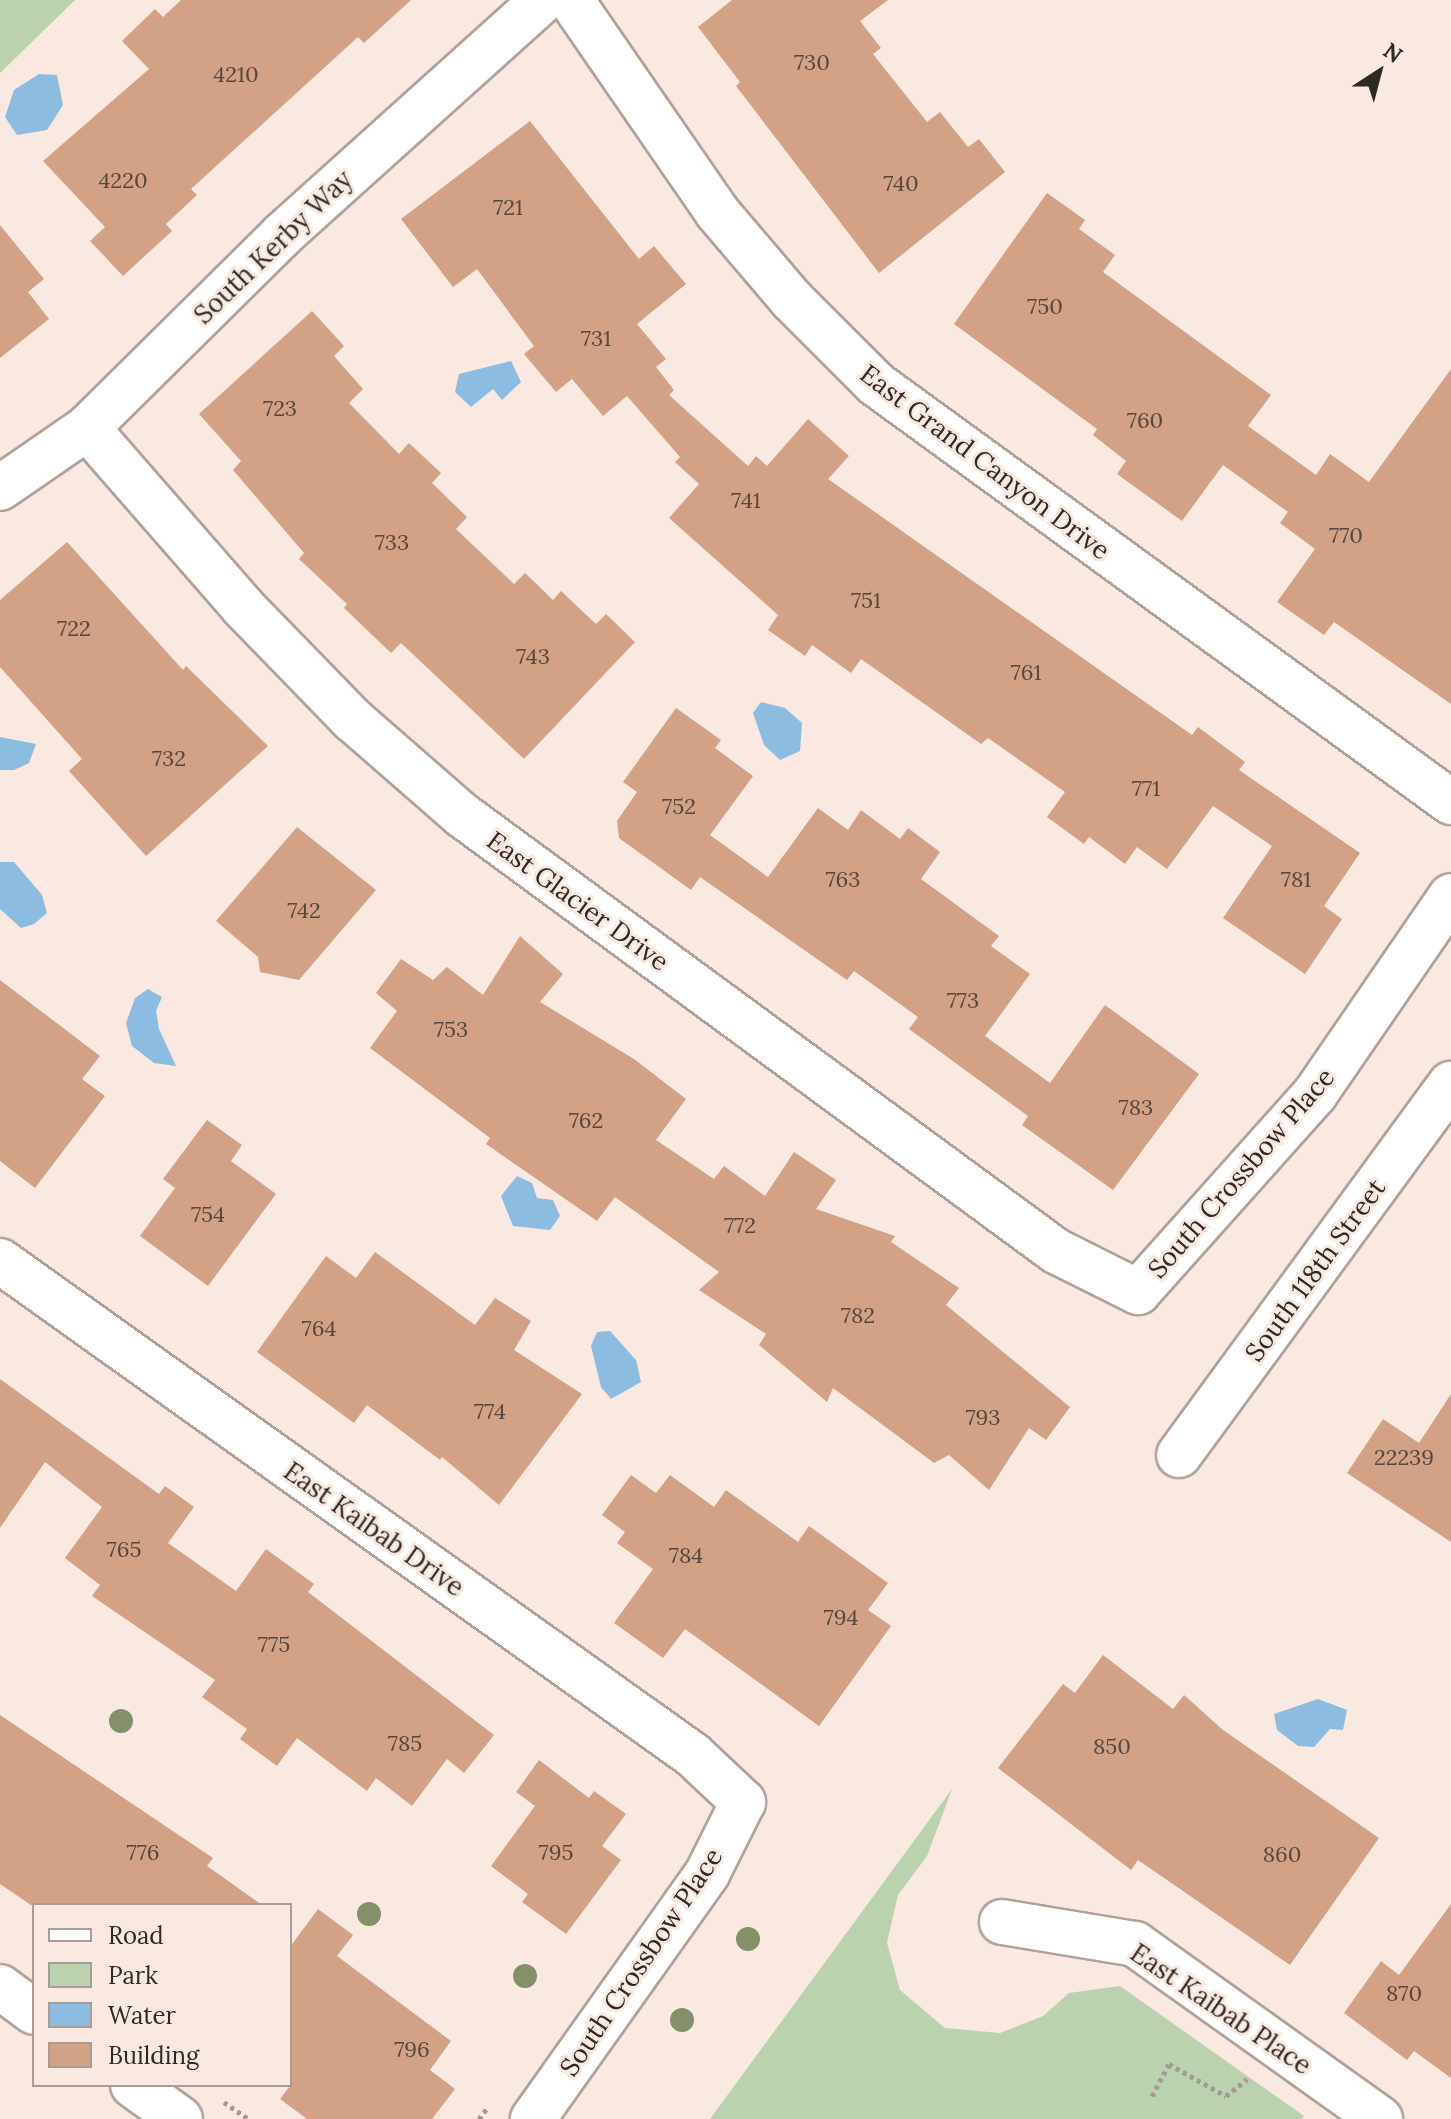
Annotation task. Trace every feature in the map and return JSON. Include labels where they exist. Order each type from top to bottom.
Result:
[{"type":"street","name":"South Kerby Way","points":[[0,488],[87,428],[282,235],[543,0]]},
{"type":"street","name":"East Grand Canyon Drive","points":[[571,0],[717,212],[792,300],[876,384],[1451,802]]},
{"type":"street","name":"East Glacier Drive","points":[[87,428],[254,619],[353,720],[462,815],[1056,1251],[1138,1292]]},
{"type":"street","name":"South Crossbow Place","points":[[1138,1292],[1315,1094],[1451,896]]},
{"type":"street","name":"South 118th Street","points":[[1179,1455],[1451,1084]]},
{"type":"street","name":"East Kaibab Drive","points":[[0,1261],[693,1755],[743,1802]]},
{"type":"street","name":"South Crossbow Place","points":[[533,2119],[707,1874],[743,1802]]},
{"type":"street","name":"East Kaibab Place","points":[[1002,1922],[1135,1944],[1380,2119]]},
{"type":"street","points":[[0,1987],[32,2011]]},
{"type":"street","points":[[136,2087],[180,2119]]},
{"type":"path","points":[[1152,2096],[1169,2064],[1226,2096],[1242,2086],[1275,2044]]},
{"type":"path","points":[[479,2119],[497,2094]]},
{"type":"green space","points":[[0,0],[75,0],[0,73]]},
{"type":"green space","points":[[952,1789],[927,1856],[898,1895],[887,1943],[900,1990],[945,2028],[1000,2033],[1043,2016],[1069,1993],[1120,1986],[1304,2116],[1302,2119],[710,2119]]},
{"type":"water","points":[[39,74],[57,75],[63,105],[47,130],[17,135],[5,117],[14,90]]},
{"type":"water","points":[[511,361],[521,382],[502,400],[493,389],[471,407],[455,392],[459,374]]},
{"type":"water","points":[[761,702],[785,708],[802,723],[800,751],[780,760],[764,745],[753,713]]},
{"type":"water","points":[[0,737],[36,744],[29,763],[14,770],[0,770]]},
{"type":"water","points":[[0,862],[14,862],[42,895],[47,913],[34,924],[21,928],[0,909]]},
{"type":"water","points":[[148,989],[162,997],[156,1011],[159,1029],[176,1066],[154,1063],[132,1046],[126,1023],[135,998]]},
{"type":"water","points":[[517,1176],[532,1183],[537,1198],[553,1200],[560,1216],[550,1230],[513,1226],[501,1196]]},
{"type":"water","points":[[610,1331],[636,1360],[641,1382],[611,1399],[601,1387],[591,1346],[597,1332]]},
{"type":"water","points":[[1318,1699],[1347,1710],[1343,1730],[1330,1729],[1314,1747],[1298,1746],[1277,1730],[1274,1714]]},
{"type":"building","points":[[181,0],[411,0],[364,43],[358,37],[191,189],[197,195],[166,224],[172,231],[123,276],[90,241],[105,227],[43,161],[149,69],[122,41],[155,9],[163,17]]},
{"type":"building","points":[[732,0],[888,0],[860,21],[881,48],[873,54],[927,122],[940,112],[968,147],[979,139],[1005,172],[879,273],[736,86],[740,82],[698,27]]},
{"type":"building","points":[[530,121],[639,259],[654,246],[686,284],[637,324],[666,359],[656,367],[674,390],[669,395],[748,466],[756,456],[767,466],[808,419],[849,456],[828,479],[1192,735],[1198,727],[1245,762],[1239,770],[1360,853],[1324,906],[1342,919],[1305,974],[1223,918],[1272,846],[1213,806],[1167,869],[1137,847],[1125,864],[1089,837],[1084,844],[1047,817],[1065,792],[988,738],[981,744],[861,659],[851,673],[812,645],[805,656],[768,630],[778,615],[669,518],[699,484],[675,462],[680,457],[627,396],[603,416],[572,379],[556,392],[524,354],[534,346],[477,269],[453,287],[401,219]]},
{"type":"building","points":[[1047,193],[1085,220],[1079,229],[1115,255],[1103,272],[1271,395],[1248,426],[1316,475],[1330,454],[1369,482],[1451,369],[1451,704],[1334,622],[1324,635],[1277,602],[1315,549],[1280,523],[1288,512],[1223,465],[1182,521],[1117,474],[1126,461],[1093,435],[1097,429],[954,324]]},
{"type":"building","points":[[0,225],[44,279],[28,292],[49,319],[0,358]]},
{"type":"building","points":[[312,311],[344,346],[334,356],[363,389],[349,403],[399,454],[409,443],[441,473],[432,483],[467,517],[456,529],[514,584],[525,573],[553,600],[561,591],[596,624],[606,614],[635,642],[524,759],[401,643],[391,653],[344,608],[347,604],[299,559],[304,553],[233,470],[241,461],[199,414]]},
{"type":"building","points":[[67,542],[183,670],[186,666],[268,746],[146,856],[69,771],[82,759],[0,667],[0,600]]},
{"type":"building","points":[[676,708],[721,740],[715,748],[753,776],[710,835],[768,877],[818,808],[848,830],[861,810],[900,839],[908,828],[940,852],[921,879],[999,936],[991,946],[1030,974],[985,1036],[1050,1083],[1105,1005],[1199,1074],[1113,1190],[1022,1125],[1028,1116],[909,1029],[918,1017],[854,971],[847,980],[700,877],[691,890],[619,838],[617,821],[637,792],[623,782]]},
{"type":"building","points":[[297,827],[376,890],[299,980],[260,972],[258,957],[216,921]]},
{"type":"building","points":[[520,936],[563,974],[540,1002],[634,1059],[686,1099],[656,1140],[714,1179],[724,1166],[765,1196],[794,1152],[836,1180],[816,1209],[895,1236],[891,1242],[959,1288],[946,1305],[1070,1407],[1046,1440],[1029,1428],[989,1490],[949,1455],[934,1463],[833,1388],[827,1402],[759,1345],[766,1334],[699,1290],[719,1272],[615,1197],[597,1221],[486,1144],[490,1138],[370,1048],[397,1011],[376,993],[401,959],[433,980],[447,967],[483,995]]},
{"type":"building","points":[[0,980],[100,1056],[82,1079],[105,1096],[35,1188],[0,1161]]},
{"type":"building","points":[[207,1120],[242,1145],[231,1161],[276,1194],[208,1286],[140,1236],[175,1188],[163,1179]]},
{"type":"building","points":[[375,1252],[475,1325],[495,1298],[531,1321],[514,1350],[582,1394],[499,1505],[442,1457],[440,1460],[367,1405],[354,1423],[257,1352],[326,1256],[356,1278]]},
{"type":"building","points":[[0,1379],[159,1494],[165,1486],[194,1507],[168,1543],[236,1591],[266,1549],[314,1584],[308,1592],[494,1735],[464,1773],[447,1759],[412,1806],[376,1778],[367,1791],[297,1738],[277,1766],[240,1739],[247,1729],[202,1697],[215,1680],[92,1596],[100,1585],[65,1558],[102,1507],[45,1462],[0,1528]]},
{"type":"building","points":[[1451,1394],[1451,1542],[1347,1473],[1383,1419],[1419,1443]]},
{"type":"building","points":[[631,1475],[656,1493],[670,1475],[714,1507],[726,1490],[798,1542],[809,1526],[888,1583],[868,1610],[891,1626],[819,1726],[685,1629],[663,1658],[614,1623],[653,1569],[617,1543],[625,1532],[602,1515]]},
{"type":"building","points":[[1103,1655],[1173,1709],[1184,1695],[1223,1730],[1379,1838],[1290,1965],[1138,1860],[1131,1870],[998,1768],[1063,1684],[1075,1693]]},
{"type":"building","points":[[0,1715],[213,1858],[207,1866],[259,1903],[31,1905],[0,1884]]},
{"type":"building","points":[[539,1760],[589,1798],[594,1791],[626,1814],[602,1846],[621,1860],[566,1934],[522,1902],[528,1894],[491,1866],[535,1806],[516,1792]]},
{"type":"building","points":[[1451,1904],[1451,2078],[1414,2051],[1407,2060],[1344,2013],[1381,1961],[1399,1975]]},
{"type":"building","points":[[318,1909],[353,1935],[337,1956],[451,2041],[430,2070],[455,2089],[432,2119],[307,2119],[280,2099],[292,2087],[292,1944]]}]
